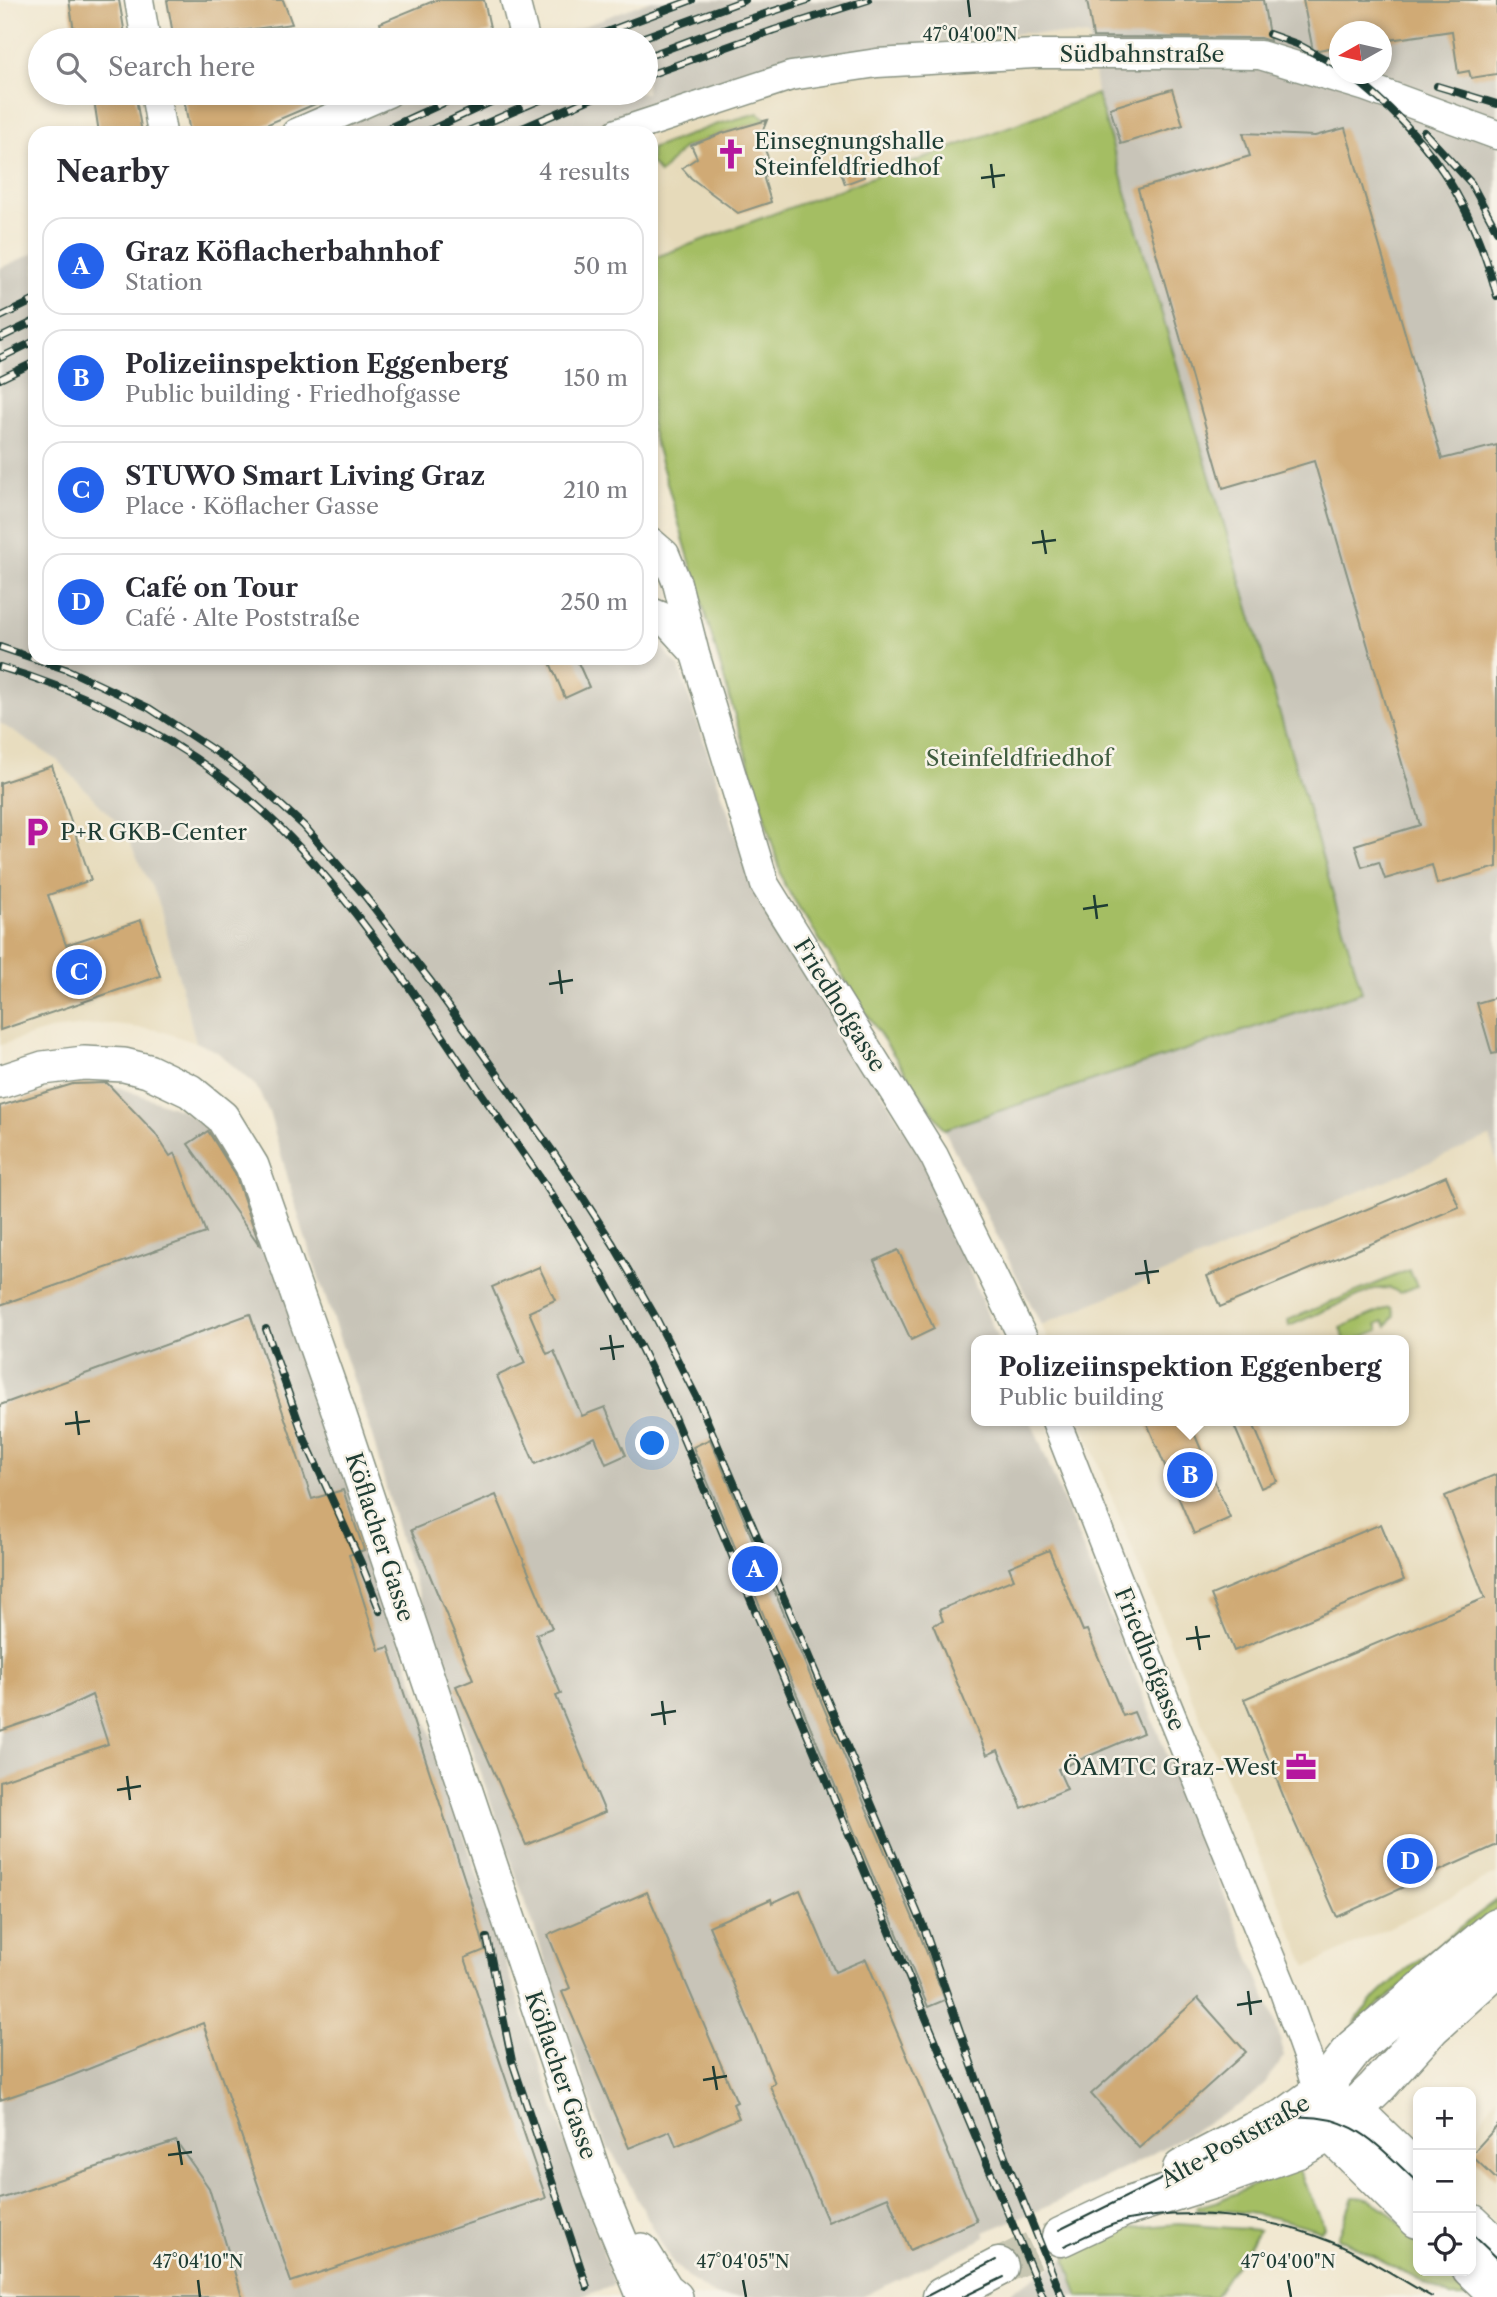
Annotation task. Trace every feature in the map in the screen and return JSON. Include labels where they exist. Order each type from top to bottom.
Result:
[{"type":"main road","name":"Alte Poststraße","points":[[1122,2208],[1160,2180],[1285,2118],[1318,2094],[1354,2048],[1497,1927]]},
{"type":"main road","name":"Alte Poststraße","points":[[1061,2237],[1122,2208],[1298,2149],[1342,2121],[1375,2090],[1431,2027],[1497,1967]]},
{"type":"main road","points":[[1318,2094],[1413,2213]]},
{"type":"main road","points":[[1342,2121],[1413,2171]]},
{"type":"main road","points":[[1476,2228],[1497,2248]]},
{"type":"main road","points":[[942,2297],[999,2267]]},
{"type":"main road","points":[[1476,2273],[1497,2293]]},
{"type":"street","points":[[139,0],[144,28]]},
{"type":"street","points":[[514,0],[519,28]]},
{"type":"street","name":"Südbahnstraße","points":[[638,126],[791,76],[877,63],[1034,54],[1174,54],[1260,55],[1366,87],[1497,135]]},
{"type":"street","points":[[157,105],[161,126]]},
{"type":"street","points":[[312,126],[360,105]]},
{"type":"street","name":"Friedhofgasse","points":[[658,548],[665,554],[671,568],[765,885],[934,1156],[1022,1335]]},
{"type":"street","name":"Friedhofgasse","points":[[658,615],[695,654]]},
{"type":"street","name":"Köflacher Gasse","points":[[0,1082],[43,1068],[84,1063],[124,1065],[148,1071],[190,1091],[222,1117],[252,1166],[338,1410],[600,2191],[644,2297]]},
{"type":"street","name":"Friedhofgasse","points":[[1058,1426],[1172,1718],[1282,1986],[1318,2094]]},
{"type":"street","name":"Köflacher Gasse","points":[[600,2191],[666,2288],[676,2297]]},
{"type":"shaded area","points":[[651,0],[1497,0],[1497,1162],[1489,1137],[1041,1325],[944,1129],[1362,992],[1097,94],[1089,36],[1022,33],[850,53],[658,101],[658,28],[579,28]]},
{"type":"shaded area","points":[[1022,33],[1089,36],[1097,94],[658,256],[658,126],[597,126],[636,108],[658,105],[658,101],[696,90],[850,53]]},
{"type":"shaded area","points":[[391,105],[646,105],[597,126],[339,126]]},
{"type":"shaded area","points":[[28,256],[28,665],[658,665],[658,644],[679,667],[753,886],[924,1160],[996,1335],[971,1335],[971,1426],[1033,1426],[1273,2015],[1285,2056],[1265,2084],[1241,2104],[1132,2165],[1051,2205],[984,2232],[986,2237],[862,2297],[718,2297],[692,2281],[671,2261],[599,2128],[535,1930],[400,1539],[370,1428],[303,1231],[269,1112],[256,1086],[216,1051],[196,1042],[158,900],[123,829],[57,760],[0,723],[0,268]]},
{"type":"shaded area","points":[[0,723],[57,760],[123,829],[158,900],[196,1043],[158,1030],[106,1024],[50,1030],[0,1045]]},
{"type":"shaded area","points":[[106,1083],[182,1110],[211,1130],[252,1190],[614,2285],[580,2297],[0,2297],[0,1106],[73,1084]]},
{"type":"shaded area","points":[[1490,1136],[1497,1163],[1497,1873],[1307,1967],[1197,1710],[1083,1426],[1409,1426],[1409,1335],[1046,1335],[1041,1325]]},
{"type":"shaded area","points":[[1497,2096],[1497,2225],[1476,2205],[1476,2128]]},
{"type":"shaded area","points":[[1066,2258],[1079,2297],[1012,2297],[1010,2292]]},
{"type":"green space","name":"Steinfeldfriedhof","points":[[1097,94],[1362,992],[944,1129],[784,884],[658,452],[658,256]]},
{"type":"green space","points":[[758,113],[767,120],[683,148],[660,174],[658,146],[715,125]]},
{"type":"green space","points":[[1409,1270],[1417,1286],[1400,1293],[1390,1288],[1374,1289],[1289,1326],[1288,1320]]},
{"type":"green space","points":[[1392,1308],[1394,1315],[1387,1326],[1384,1321],[1377,1324],[1379,1330],[1367,1335],[1343,1335],[1340,1328]]},
{"type":"green space","points":[[1497,1900],[1497,1910],[1355,2024],[1362,2012],[1396,1979]]},
{"type":"green space","points":[[1297,2166],[1322,2221],[1324,2227],[1321,2231],[1260,2215],[1198,2210],[1196,2207],[1218,2201]]},
{"type":"green space","points":[[1353,2197],[1372,2201],[1397,2220],[1413,2238],[1413,2276],[1453,2276],[1476,2297],[1451,2297],[1338,2238]]},
{"type":"green space","points":[[1178,2224],[1259,2230],[1214,2297],[1079,2297],[1066,2258],[1132,2228]]},
{"type":"building","points":[[69,0],[119,0],[124,28],[74,28]]},
{"type":"building","points":[[167,0],[283,0],[292,24],[262,28],[172,28]]},
{"type":"building","points":[[436,0],[484,0],[490,28],[381,28],[380,23]]},
{"type":"building","points":[[1087,0],[1263,0],[1270,41],[1260,38],[1093,37]]},
{"type":"building","points":[[1303,0],[1497,0],[1497,74],[1471,78],[1469,71],[1458,73],[1452,31],[1392,40],[1392,21],[1329,21],[1329,48],[1313,51]]},
{"type":"building","points":[[1172,89],[1183,125],[1121,144],[1110,108]]},
{"type":"building","points":[[95,105],[137,105],[141,126],[98,126]]},
{"type":"building","points":[[185,105],[313,105],[263,126],[189,126]]},
{"type":"building","name":"Einsegnungshalle Steinfeldfriedhof","points":[[767,120],[760,137],[769,160],[764,179],[771,202],[738,213],[691,178],[682,168],[697,158],[691,145]]},
{"type":"building","points":[[1345,128],[1442,459],[1497,445],[1497,867],[1437,884],[1432,865],[1385,879],[1379,862],[1362,867],[1355,845],[1420,825],[1314,461],[1223,488],[1138,189],[1250,156],[1243,133],[1315,136]]},
{"type":"building","points":[[858,159],[864,177],[845,184],[839,166]]},
{"type":"building","points":[[551,665],[579,665],[589,687],[565,698]]},
{"type":"building","points":[[52,766],[91,880],[48,895],[66,945],[141,920],[160,976],[0,1030],[0,783]]},
{"type":"building","points":[[1497,997],[1497,1053],[1492,1054],[1477,1003]]},
{"type":"building","points":[[107,1083],[155,1133],[170,1156],[175,1153],[206,1233],[0,1305],[0,1106],[73,1084]]},
{"type":"building","points":[[208,1131],[235,1174],[260,1246],[188,1144]]},
{"type":"building","points":[[1446,1176],[1459,1207],[1220,1307],[1207,1276]]},
{"type":"building","points":[[898,1250],[934,1329],[911,1340],[874,1261]]},
{"type":"building","points":[[539,1267],[555,1300],[529,1312],[547,1354],[554,1351],[582,1416],[605,1407],[626,1455],[606,1464],[595,1437],[535,1464],[497,1376],[525,1363],[492,1287]]},
{"type":"building","points":[[250,1314],[312,1499],[343,1490],[364,1550],[349,1555],[379,1650],[389,1647],[472,1902],[485,1950],[465,1958],[546,2198],[291,2282],[203,2023],[71,2076],[0,2100],[0,1781],[108,1744],[92,1695],[58,1711],[0,1731],[0,1405]]},
{"type":"building","points":[[1148,1426],[1191,1426],[1230,1518],[1194,1534]]},
{"type":"building","points":[[1234,1426],[1254,1426],[1277,1481],[1261,1488]]},
{"type":"building","points":[[710,1439],[918,1930],[945,2000],[928,2007],[693,1447]]},
{"type":"building","name":"ÖAMTC Graz-West","points":[[1497,1474],[1497,1845],[1337,1917],[1289,1810],[1244,1699],[1485,1598],[1445,1496]]},
{"type":"building","points":[[496,1495],[552,1628],[536,1634],[561,1694],[556,1696],[605,1812],[526,1845],[456,1686],[473,1679],[411,1530]]},
{"type":"building","points":[[1381,1524],[1404,1580],[1234,1651],[1211,1595]]},
{"type":"building","points":[[1049,1550],[1083,1631],[1087,1630],[1123,1716],[1134,1712],[1143,1733],[1058,1769],[1067,1789],[1022,1808],[998,1750],[987,1755],[933,1625],[943,1621],[939,1610],[1014,1579],[1009,1567]]},
{"type":"building","points":[[800,1890],[835,1972],[866,1959],[977,2221],[910,2250],[888,2197],[828,2222],[770,2086],[775,2083],[709,1926],[771,1899],[772,1903]]},
{"type":"building","points":[[647,1892],[737,2102],[733,2104],[739,2118],[676,2146],[670,2131],[629,2148],[562,1992],[570,1988],[548,1935]]},
{"type":"building","points":[[1198,1998],[1246,2052],[1139,2148],[1091,2094]]},
{"type":"building","points":[[1497,2126],[1497,2180],[1476,2160],[1476,2149]]},
{"type":"building","points":[[176,2141],[209,2188],[242,2297],[0,2297],[0,2199]]},
{"type":"tunnel","points":[[999,2267],[1061,2237]]},
{"type":"tram line","points":[[1059,2230],[1285,2118],[1308,2117],[1344,2124],[1374,2142],[1413,2178]]},
{"type":"tram line","points":[[1064,2246],[1103,2228],[1153,2216],[1204,2215],[1255,2220],[1342,2246],[1432,2297]]},
{"type":"tram line","points":[[1476,2238],[1497,2258]]},
{"type":"tram line","points":[[925,2297],[996,2260]]},
{"type":"tram line","points":[[963,2297],[1004,2277]]},
{"type":"railway","points":[[617,28],[692,0]]},
{"type":"railway","points":[[658,32],[745,0]]},
{"type":"railway","points":[[658,52],[808,0]]},
{"type":"railway","points":[[658,72],[868,0]]},
{"type":"railway","points":[[1269,34],[1297,44],[1329,61]]},
{"type":"railway","points":[[1361,84],[1402,121],[1424,145],[1443,172],[1474,229],[1497,296]]},
{"type":"railway","points":[[1437,86],[1497,104]]},
{"type":"railway","points":[[393,126],[439,105]]},
{"type":"railway","points":[[439,126],[484,105]]},
{"type":"railway","points":[[480,126],[528,105]]},
{"type":"railway","points":[[527,126],[576,105]]},
{"type":"railway","points":[[1424,132],[1471,183],[1497,231]]},
{"type":"railway","points":[[0,317],[28,303]]},
{"type":"railway","points":[[0,338],[28,324]]},
{"type":"railway","points":[[0,358],[28,344]]},
{"type":"railway","points":[[0,379],[28,365]]},
{"type":"railway","points":[[0,647],[28,656]]},
{"type":"railway","points":[[53,665],[149,708],[227,759],[304,826],[365,896],[432,983],[556,1156],[613,1244],[655,1316],[699,1402],[790,1612],[924,1928],[995,2132],[1062,2297]]},
{"type":"railway","points":[[0,667],[72,692],[141,726],[206,766],[266,814],[325,876],[380,946],[569,1221],[618,1303],[674,1417],[1043,2297]]},
{"type":"railway","points":[[266,1329],[305,1440],[380,1611]]},
{"type":"railway","points":[[487,1938],[512,2061],[587,2287]]},
{"type":"place","name":"Einsegnungshalle Steinfeldfriedhof","points":[[731,154]]},
{"type":"place","name":"P+R GKB-Center","points":[[37,832]]},
{"type":"place","name":"STUWO Smart Living Graz","points":[[79,972]]},
{"type":"place","name":"Polizeiinspektion Eggenberg","points":[[1190,1475]]},
{"type":"place","name":"Graz Köflacherbahnhof","points":[[755,1569]]},
{"type":"place","name":"ÖAMTC Graz-West","points":[[1301,1767]]},
{"type":"place","name":"Café on Tour","points":[[1410,1861]]}]
